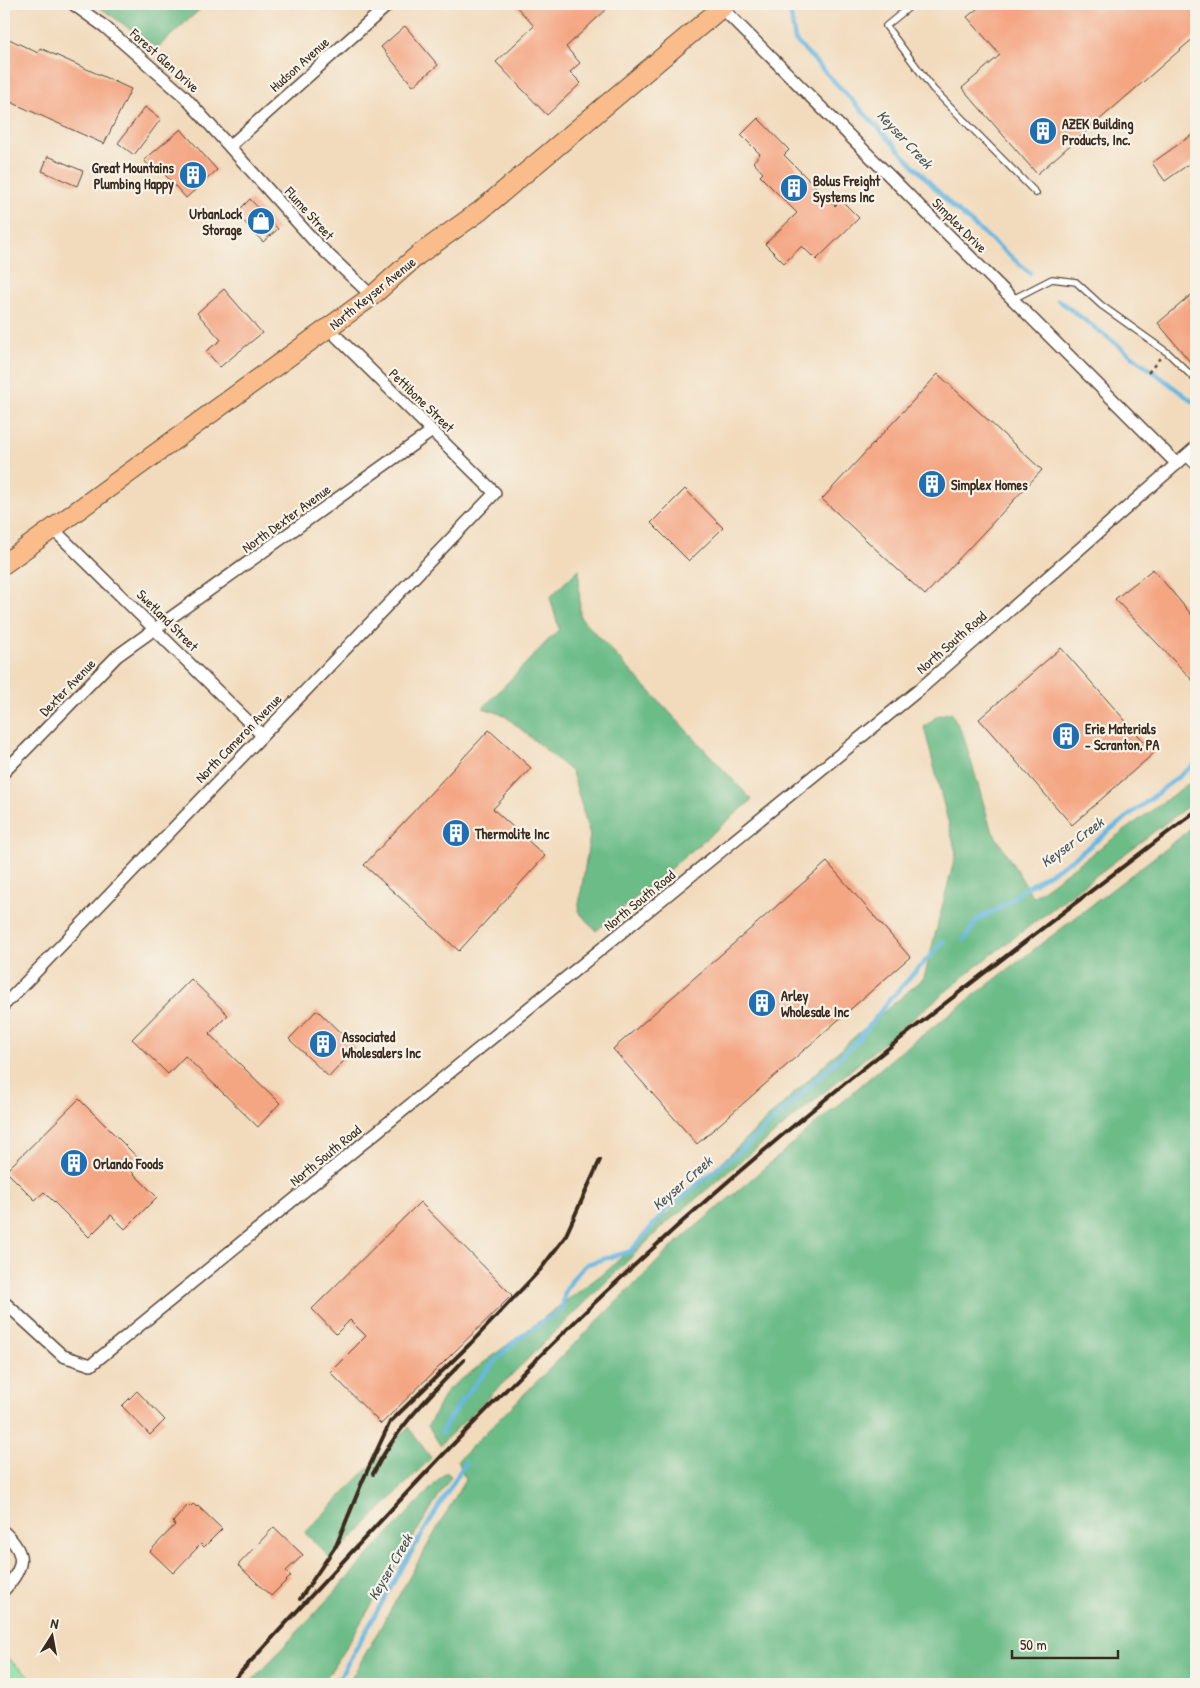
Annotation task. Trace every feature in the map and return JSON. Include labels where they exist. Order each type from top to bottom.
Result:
[{"type":"main road","name":"North Keyser Avenue","points":[[4,564],[328,330],[372,296],[418,255],[480,210],[724,6]]},
{"type":"street","name":"Forest Glen Drive","points":[[73,4],[105,27],[184,96],[230,146]]},
{"type":"street","name":"Hudson Avenue","points":[[230,146],[389,4]]},
{"type":"street","name":"Simplex Drive","points":[[724,6],[1013,299],[1181,460]]},
{"type":"street","name":"Flume Street","points":[[230,146],[316,243],[372,296]]},
{"type":"street","name":"Pettibone Street","points":[[328,330],[495,493]]},
{"type":"street","name":"North Dexter Avenue","points":[[157,629],[432,431]]},
{"type":"street","name":"North South Road","points":[[4,1302],[63,1356],[91,1365],[920,689],[1196,448]]},
{"type":"street","name":"North Cameron Avenue","points":[[4,1006],[261,734],[495,493]]},
{"type":"street","name":"Swetland Street","points":[[52,528],[157,629],[261,734]]},
{"type":"street","name":"Dexter Avenue","points":[[4,772],[117,656],[157,629]]},
{"type":"street","points":[[4,1532],[16,1543],[21,1565],[17,1576],[4,1590]]},
{"type":"lane","points":[[913,4],[886,26],[933,89],[1036,193]]},
{"type":"lane","points":[[1013,299],[1052,279],[1076,282],[1101,305],[1168,353],[1196,380]]},
{"type":"lane","points":[[1181,460],[1196,468]]},
{"type":"path","points":[[1148,373],[1158,361]]},
{"type":"green space","points":[[95,4],[206,4],[157,48]]},
{"type":"green space","points":[[579,569],[580,617],[752,800],[596,931],[578,911],[590,835],[572,772],[504,715],[483,708],[559,629],[550,597]]},
{"type":"green space","points":[[951,712],[964,737],[991,829],[1033,897],[1196,778],[1196,800],[974,968],[664,1225],[440,1445],[428,1426],[447,1390],[609,1269],[846,1044],[924,978],[956,853],[924,727],[937,716]]},
{"type":"green space","points":[[1196,825],[1196,1684],[348,1684],[465,1480],[458,1460],[672,1247],[894,1057]]},
{"type":"green space","points":[[408,1427],[431,1458],[331,1559],[305,1533]]},
{"type":"green space","points":[[446,1472],[451,1476],[323,1684],[249,1684]]},
{"type":"green space","points":[[4,1655],[38,1684],[4,1684]]},
{"type":"building","points":[[514,4],[612,4],[566,47],[580,63],[570,72],[581,83],[547,115],[496,62],[534,26]]},
{"type":"building","name":"AZEK Building Products, Inc.","points":[[983,4],[1196,4],[1196,36],[1037,174],[962,88],[1000,55],[967,17]]},
{"type":"building","points":[[405,26],[438,65],[413,86],[381,47]]},
{"type":"building","points":[[9,39],[38,53],[40,48],[131,89],[104,144],[4,99],[4,50]]},
{"type":"building","points":[[145,107],[161,119],[134,155],[118,143]]},
{"type":"building","name":"Bolus Freight Systems Inc","points":[[758,118],[789,150],[784,155],[835,206],[841,200],[859,218],[816,260],[802,246],[784,263],[765,244],[797,213],[760,176],[763,173],[753,162],[760,154],[741,135]]},
{"type":"building","points":[[181,129],[217,170],[186,198],[159,168],[154,172],[144,160]]},
{"type":"building","points":[[1196,132],[1196,159],[1165,181],[1152,163]]},
{"type":"building","points":[[48,156],[83,171],[77,186],[42,171]]},
{"type":"building","points":[[250,199],[278,229],[263,242],[236,213]]},
{"type":"building","points":[[224,289],[262,333],[220,367],[206,351],[221,340],[197,313]]},
{"type":"building","points":[[1196,291],[1196,369],[1158,323]]},
{"type":"building","name":"Simplex Homes","points":[[938,374],[1042,470],[925,595],[822,499]]},
{"type":"building","points":[[685,489],[723,528],[689,561],[651,523]]},
{"type":"building","points":[[1153,569],[1196,620],[1196,684],[1115,599]]},
{"type":"building","name":"Erie Materials - Scranton, PA","points":[[1061,648],[1154,753],[1072,825],[979,719]]},
{"type":"building","name":"Thermolite Inc","points":[[489,730],[531,768],[493,809],[545,856],[459,951],[364,865]]},
{"type":"building","name":"Arley Wholesale Inc","points":[[827,862],[910,957],[697,1144],[613,1049]]},
{"type":"building","points":[[191,979],[228,1015],[209,1034],[280,1103],[258,1127],[185,1056],[168,1074],[132,1039]]},
{"type":"building","name":"Associated Wholesalers Inc","points":[[317,1010],[356,1048],[329,1077],[289,1039]]},
{"type":"building","name":"Orlando Foods","points":[[79,1099],[138,1158],[128,1168],[157,1197],[125,1229],[111,1215],[89,1237],[44,1192],[35,1200],[6,1171]]},
{"type":"building","points":[[420,1202],[512,1295],[381,1424],[330,1372],[366,1336],[350,1320],[336,1334],[312,1309]]},
{"type":"building","points":[[137,1391],[165,1420],[150,1435],[122,1406]]},
{"type":"building","points":[[193,1504],[198,1506],[222,1529],[204,1547],[201,1544],[173,1573],[150,1551],[175,1525],[173,1522],[188,1505],[190,1507]]},
{"type":"building","points":[[274,1527],[303,1555],[286,1571],[291,1576],[271,1596],[238,1565]]},
{"type":"waterway","name":"Keyser Creek","points":[[789,4],[795,40],[954,208],[1030,273]]},
{"type":"waterway","name":"Keyser Creek","points":[[1058,300],[1196,404]]},
{"type":"waterway","name":"Keyser Creek","points":[[964,940],[978,919],[1002,907],[1023,890],[1077,856],[1196,763]]},
{"type":"waterway","name":"Keyser Creek","points":[[442,1433],[463,1400],[503,1353],[523,1335],[562,1309],[565,1292],[574,1277],[587,1264],[631,1251],[667,1209],[754,1139],[857,1041],[891,998],[944,941]]},
{"type":"waterway","name":"Keyser Creek","points":[[336,1684],[400,1571],[465,1463]]},
{"type":"railway","points":[[230,1684],[383,1518],[487,1409],[650,1251],[782,1135],[918,1025],[1196,811]]},
{"type":"railway","points":[[336,1546],[363,1480],[390,1422],[470,1344],[540,1270],[565,1237],[600,1160]]},
{"type":"railway","points":[[373,1474],[402,1427],[464,1360]]},
{"type":"railway","points":[[300,1599],[339,1541]]},
{"type":"place","name":"AZEK Building Products, Inc.","points":[[1043,131]]},
{"type":"place","name":"Great Mountains Plumbing Happy","points":[[193,175]]},
{"type":"place","name":"Bolus Freight Systems Inc","points":[[794,188]]},
{"type":"place","name":"UrbanLock Storage","points":[[261,221]]},
{"type":"place","name":"Simplex Homes","points":[[932,484]]},
{"type":"place","name":"Erie Materials - Scranton, PA","points":[[1066,736]]},
{"type":"place","name":"Thermolite Inc","points":[[456,833]]},
{"type":"place","name":"Arley Wholesale Inc","points":[[762,1003]]},
{"type":"place","name":"Associated Wholesalers Inc","points":[[323,1044]]},
{"type":"place","name":"Orlando Foods","points":[[74,1163]]}]
